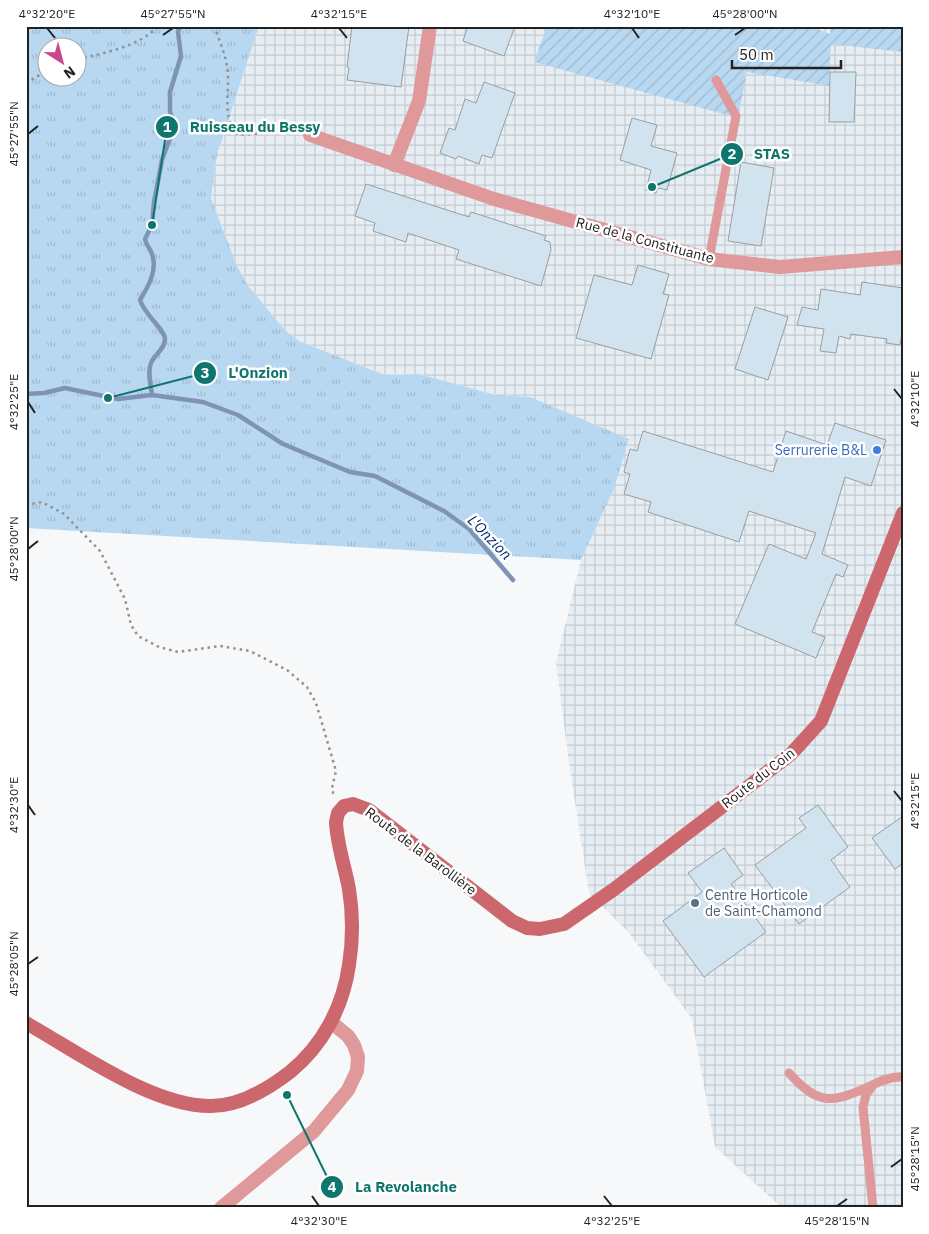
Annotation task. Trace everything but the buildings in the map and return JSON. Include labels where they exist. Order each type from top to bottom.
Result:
[{"type":"main road","name":"Route du Coin","points":[[609,893],[791,754],[821,721],[903,513]]},
{"type":"main road","name":"Route de la Barollière","points":[[338,814],[344,806],[353,804],[369,810],[512,921],[527,928],[540,929],[564,924],[609,893]]},
{"type":"main road","points":[[26,1022],[124,1079],[162,1096],[188,1104],[212,1106],[237,1102],[266,1088],[298,1065],[318,1044],[332,1022],[342,995],[349,965],[352,937],[349,890],[336,833],[338,814]]},
{"type":"street","points":[[394,165],[419,102],[430,26]]},
{"type":"street","name":"Rue de la Constituante","points":[[310,135],[494,199],[709,259],[780,267],[903,257]]},
{"type":"street","points":[[221,1208],[314,1131],[348,1090],[357,1071],[358,1057],[354,1045],[348,1036],[332,1022]]},
{"type":"lane","points":[[709,259],[736,116],[716,80]]},
{"type":"lane","points":[[789,1073],[805,1091],[828,1099],[845,1097],[885,1079],[903,1077]]},
{"type":"lane","points":[[873,1085],[866,1095],[862,1108],[873,1208]]},
{"type":"path","points":[[88,57],[111,52],[147,36],[157,26]]},
{"type":"path","points":[[214,26],[228,74],[226,106],[229,119],[238,135],[292,130],[310,135]]},
{"type":"path","points":[[26,83],[38,76]]},
{"type":"path","points":[[26,505],[42,502],[64,514],[100,551],[125,599],[131,625],[138,636],[159,647],[178,652],[220,646],[250,651],[287,670],[307,687],[316,703],[336,771],[332,788],[338,814]]},
{"type":"shaded area","points":[[259,26],[903,26],[903,1208],[782,1208],[715,1147],[692,1019],[629,933],[589,893],[556,663],[581,560],[614,489],[530,397],[496,395],[419,374],[385,375],[299,341],[285,330],[249,287],[237,266],[211,198],[217,155]]},
{"type":"green space","points":[[26,26],[259,26],[217,155],[211,198],[237,266],[249,287],[285,330],[299,341],[385,375],[419,374],[496,395],[530,397],[629,439],[614,489],[581,560],[26,528]]},
{"type":"green space","points":[[547,26],[810,26],[830,34],[831,26],[903,26],[903,52],[831,44],[829,86],[747,72],[738,118],[534,62]]},
{"type":"waterway","points":[[152,395],[149,375],[150,367],[152,360],[165,343],[165,339],[162,331],[140,300],[149,284],[154,266],[154,260],[145,239],[152,225],[154,202],[162,160],[174,127],[170,111],[170,92],[181,56],[178,32],[180,26]]},
{"type":"waterway","name":"L'Onzion","points":[[26,394],[44,393],[65,388],[118,399],[152,395],[203,402],[238,415],[283,444],[350,472],[375,476],[444,511],[469,529],[513,580]]},
{"type":"place","name":"STAS","points":[[652,187]]},
{"type":"place","name":"Ruisseau du Bessy","points":[[152,225]]},
{"type":"place","name":"L'Onzion","points":[[108,398]]},
{"type":"place","name":"Serrurerie B&L","points":[[877,450]]},
{"type":"place","name":"Centre Horticole de Saint-Chamond","points":[[695,903]]},
{"type":"place","name":"La Revolanche","points":[[287,1095]]}]
